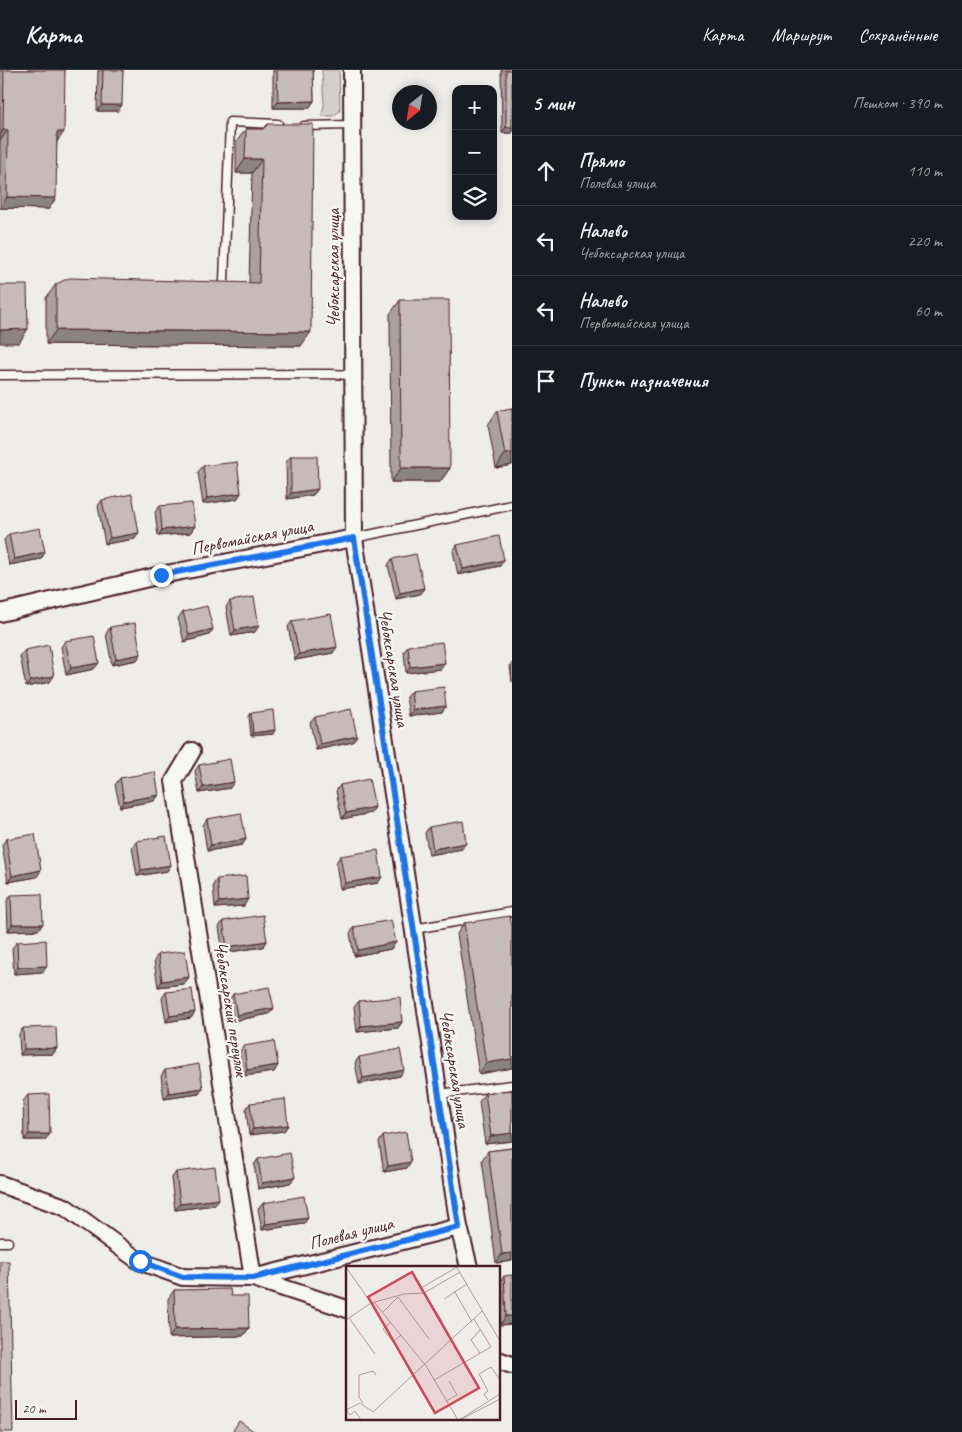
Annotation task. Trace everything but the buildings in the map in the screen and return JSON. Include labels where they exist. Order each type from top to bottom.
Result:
[{"type":"street","name":"Чебоксарская улица","points":[[352,70],[354,538],[459,1227],[468,1266]]},
{"type":"street","name":"Первомайская улица","points":[[0,613],[161,575],[354,538]]},
{"type":"street","name":"Чебоксарский переулок","points":[[192,750],[174,781],[253,1278]]},
{"type":"street","name":"Полевая улица","points":[[0,1184],[66,1207],[140,1261],[183,1277],[253,1278],[459,1227]]},
{"type":"street","name":"Полевая улица","points":[[253,1278],[346,1309]]},
{"type":"street","points":[[500,1361],[512,1365]]},
{"type":"lane","points":[[224,281],[230,122],[285,125]]},
{"type":"lane","points":[[294,125],[352,125]]},
{"type":"lane","points":[[0,375],[353,375]]},
{"type":"lane","name":"Первомайская улица","points":[[354,538],[512,505]]},
{"type":"lane","points":[[414,929],[512,912]]},
{"type":"lane","points":[[439,1094],[512,1084]]},
{"type":"shaded area","points":[[322,70],[339,70],[340,111],[333,116],[322,116],[324,104]]},
{"type":"route","points":[[140,1261],[183,1277],[253,1278],[459,1227],[354,538],[161,575]]}]
